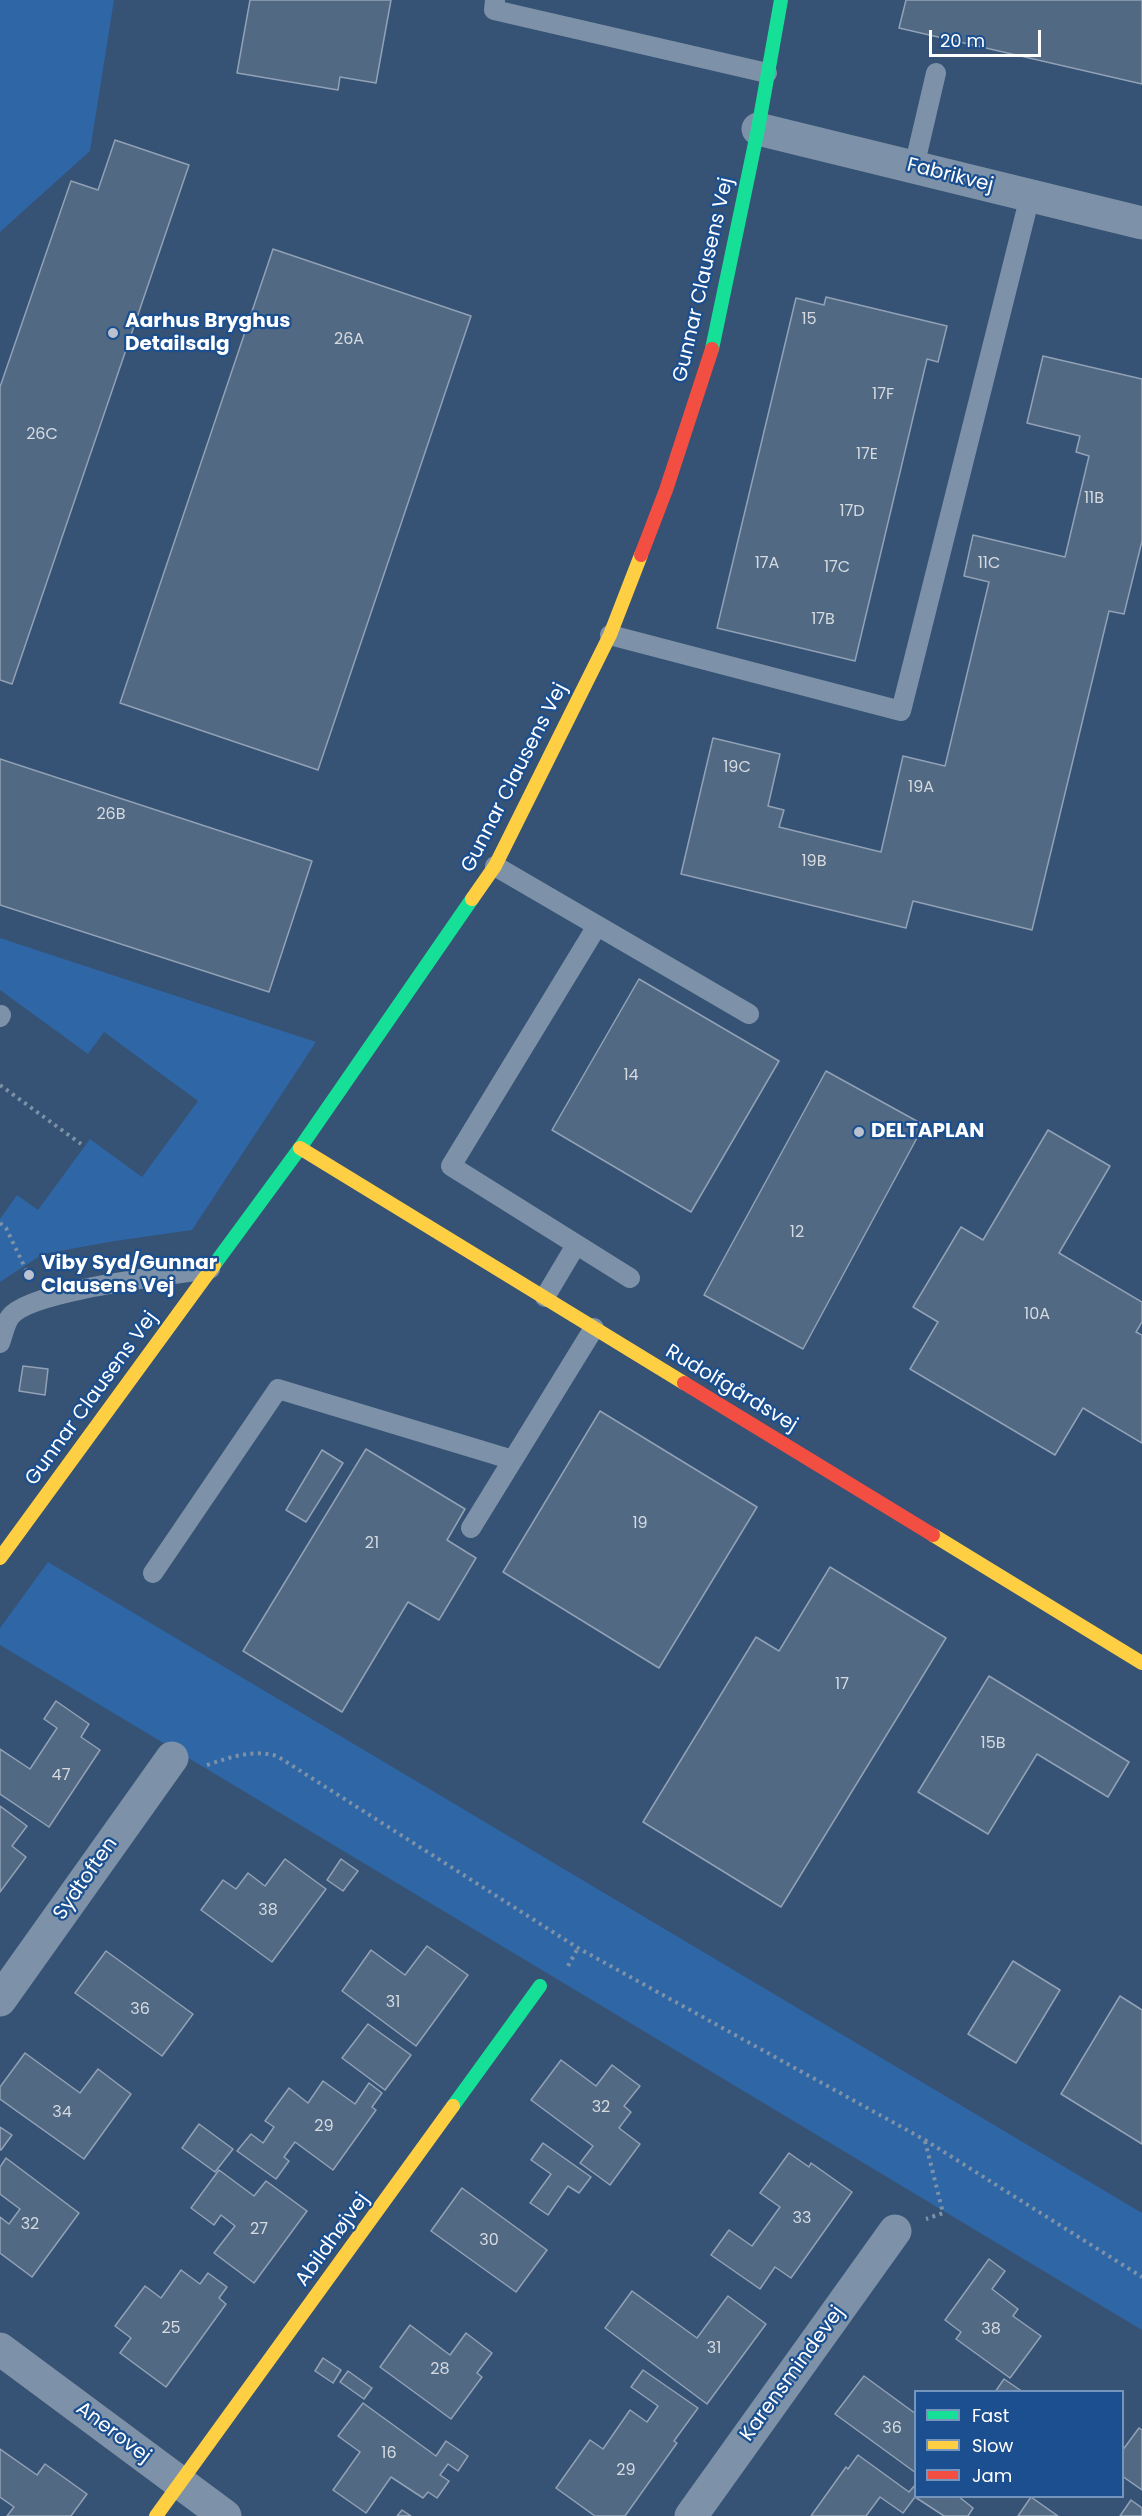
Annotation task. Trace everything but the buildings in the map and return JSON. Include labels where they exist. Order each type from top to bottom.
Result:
[{"type":"street","name":"Gunnar Clausens Vej","points":[[0,1558],[300,1148],[495,866],[610,636],[666,490],[710,359],[758,129],[781,0]]},
{"type":"street","name":"Fabrikvej","points":[[758,129],[1142,224]]},
{"type":"street","name":"Rudolfgårdsvej","points":[[300,1148],[1142,1663]]},
{"type":"street","name":"Sydtoften","points":[[0,2000],[172,1758]]},
{"type":"street","name":"Abildhøjvej","points":[[156,2516],[540,1986]]},
{"type":"street","name":"Karensmindevej","points":[[691,2516],[895,2231]]},
{"type":"street","name":"Anerovej","points":[[0,2349],[225,2516]]},
{"type":"lane","points":[[495,0],[494,10],[768,74]]},
{"type":"lane","points":[[914,167],[936,73]]},
{"type":"lane","points":[[610,636],[901,711],[1030,196]]},
{"type":"lane","points":[[495,866],[749,1014]]},
{"type":"lane","points":[[597,926],[451,1166],[630,1278]]},
{"type":"lane","points":[[545,1297],[576,1245]]},
{"type":"lane","points":[[0,1343],[5,1320],[38,1300],[64,1293],[210,1269]]},
{"type":"lane","points":[[471,1528],[594,1328]]},
{"type":"lane","points":[[153,1573],[278,1389],[513,1460]]},
{"type":"path","points":[[0,1085],[81,1144]]},
{"type":"path","points":[[0,1223],[6,1228],[28,1275]]},
{"type":"path","points":[[172,1758],[197,1768],[244,1753],[263,1752],[278,1756],[578,1948],[925,2140],[1142,2277]]},
{"type":"path","points":[[895,2231],[943,2213],[925,2140]]},
{"type":"shaded area","points":[[0,0],[114,0],[90,151],[0,232]]},
{"type":"shaded area","points":[[0,938],[316,1042],[192,1230],[43,1254],[0,1282],[0,1219],[17,1195],[38,1210],[90,1139],[142,1177],[198,1101],[104,1032],[88,1054],[0,990]]},
{"type":"shaded area","points":[[48,1562],[1142,2213],[1142,2330],[0,1645],[0,1628]]},
{"type":"traffic: fast","points":[[712,349],[758,129],[781,0]]},
{"type":"traffic: fast","points":[[214,1265],[300,1148],[472,899]]},
{"type":"traffic: fast","points":[[453,2106],[540,1986]]},
{"type":"traffic: slow","points":[[472,899],[495,866],[610,635],[641,555]]},
{"type":"traffic: slow","points":[[300,1148],[684,1383]]},
{"type":"traffic: slow","points":[[0,1558],[214,1265]]},
{"type":"traffic: slow","points":[[933,1535],[1142,1663]]},
{"type":"traffic: slow","points":[[156,2516],[453,2106]]},
{"type":"traffic: jam","points":[[641,555],[666,490],[712,349]]},
{"type":"traffic: jam","points":[[684,1383],[933,1535]]},
{"type":"place","name":"Aarhus Bryghus Detailsalg","points":[[113,333]]},
{"type":"place","name":"DELTAPLAN","points":[[859,1132]]},
{"type":"place","name":"Viby Syd/Gunnar Clausens Vej","points":[[29,1275]]}]
